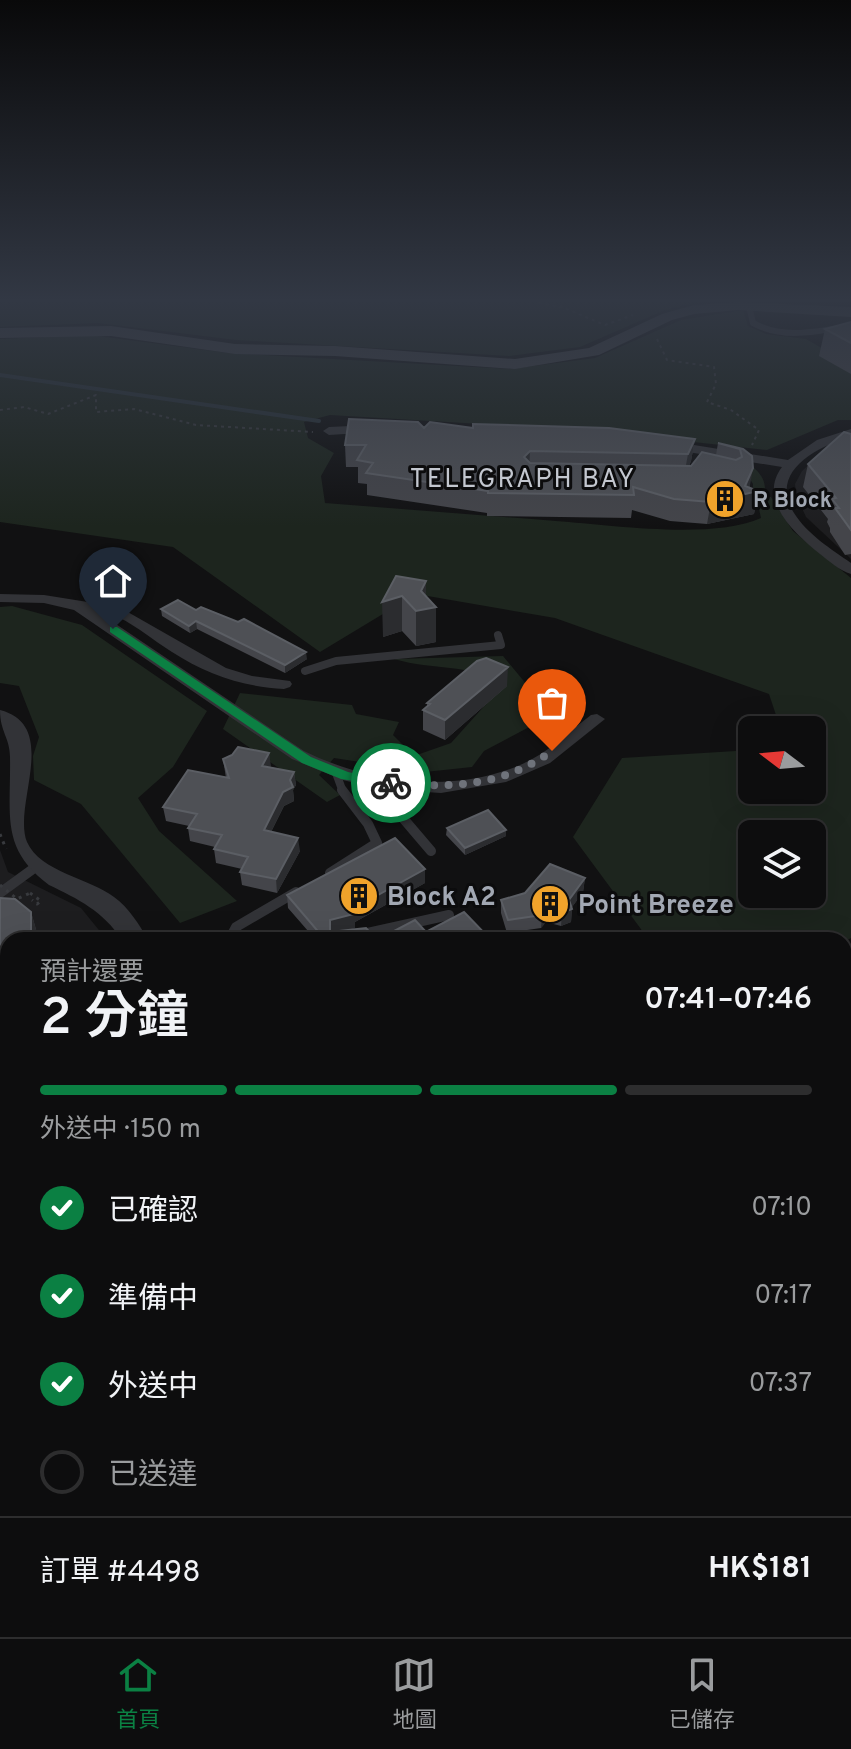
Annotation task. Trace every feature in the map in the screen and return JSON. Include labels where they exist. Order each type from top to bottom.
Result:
[{"type":"street","points":[[323,432],[387,430]]},
{"type":"street","points":[[851,433],[803,451],[788,464],[780,489],[787,513],[813,542],[851,570]]},
{"type":"street","points":[[656,443],[701,456],[788,464]]},
{"type":"street","points":[[0,598],[107,606],[122,611],[178,649],[232,676],[251,682],[284,684]]},
{"type":"street","points":[[79,606],[298,755],[336,773],[371,781],[467,786],[499,780],[530,767],[597,719]]},
{"type":"street","points":[[0,717],[13,728],[22,756],[9,811],[12,833],[21,852],[37,866],[109,905],[129,932]]},
{"type":"lane","points":[[829,439],[843,445]]},
{"type":"lane","points":[[305,671],[336,661],[501,645],[498,635]]},
{"type":"lane","points":[[322,877],[377,843],[374,826],[338,786],[336,773]]},
{"type":"lane","points":[[371,781],[431,851]]},
{"type":"lane","points":[[0,893],[37,866]]},
{"type":"lane","points":[[233,932],[236,927],[309,884]]},
{"type":"lane","points":[[372,932],[449,915]]},
{"type":"path","points":[[715,374],[716,384],[707,402],[731,410],[759,430],[749,453]]},
{"type":"path","points":[[0,410],[17,406],[36,407],[48,414],[96,395],[96,412],[134,409],[196,425],[323,432]]},
{"type":"path","points":[[0,885],[17,899],[30,893],[41,901],[37,904],[32,900]]},
{"type":"shaded area","points":[[0,374],[851,374],[851,420],[838,420],[767,450],[584,430],[330,415],[304,422],[308,438],[334,453],[321,476],[325,503],[689,530],[741,525],[761,518],[759,509],[752,503],[753,484],[747,474],[750,464],[758,471],[765,486],[765,496],[771,497],[793,531],[851,578],[851,932],[643,932],[573,837],[622,758],[738,751],[738,804],[826,804],[826,716],[776,716],[769,694],[555,618],[416,594],[320,652],[173,547],[0,522]]},
{"type":"shaded area","points":[[851,436],[851,559],[806,517],[796,495],[795,484],[802,471],[816,458]]},
{"type":"shaded area","points":[[12,606],[82,625],[207,711],[173,767],[138,798],[159,831],[237,901],[180,923],[81,804],[34,780],[33,756],[39,737],[19,686],[0,683],[0,607]]},
{"type":"shaded area","points":[[503,656],[552,715],[484,751],[472,767],[425,772],[334,758],[319,775],[340,795],[327,802],[223,729],[240,693],[352,705],[356,714],[399,722],[393,735],[414,756],[451,743],[505,683],[476,672],[394,659]]},
{"type":"shaded area","points":[[0,850],[8,872],[81,908],[100,932],[0,932]]},
{"type":"building","points":[[349,419],[418,422],[424,428],[430,422],[473,428],[473,424],[609,428],[695,439],[688,454],[530,451],[524,457],[530,463],[691,466],[702,452],[736,460],[742,457],[740,449],[718,443],[743,449],[752,456],[753,468],[745,486],[758,491],[711,502],[674,499],[633,487],[634,495],[488,493],[366,473],[373,463],[357,460],[366,445],[345,445]]},
{"type":"building","points":[[844,432],[851,434],[851,530],[835,508],[839,508],[832,499],[836,498],[808,464]]},
{"type":"building","points":[[396,576],[426,581],[421,591],[436,607],[416,611],[402,596],[382,602]]},
{"type":"building","points":[[178,600],[196,610],[201,607],[238,622],[244,619],[306,652],[285,665],[196,621],[189,626],[161,609]]},
{"type":"building","points":[[486,658],[508,667],[445,720],[423,710],[430,704],[427,703],[477,661]]},
{"type":"building","points":[[238,747],[269,753],[262,766],[294,772],[290,780],[293,787],[283,792],[264,830],[298,838],[276,879],[240,872],[248,857],[214,849],[222,835],[188,828],[197,814],[163,807],[188,770],[229,778],[223,759],[232,755]]},
{"type":"building","points":[[488,810],[506,830],[465,848],[447,828]]},
{"type":"building","points":[[395,838],[425,869],[351,910],[354,914],[330,920],[330,932],[319,932],[287,895]]},
{"type":"building","points":[[550,864],[585,878],[569,900],[572,909],[562,913],[547,908],[542,915],[508,920],[501,900],[525,893]]},
{"type":"building","points":[[0,898],[15,899],[31,912],[31,932],[0,932]]},
{"type":"building","points":[[464,912],[483,932],[426,932]]},
{"type":"building","points":[[415,920],[426,932],[392,932]]},
{"type":"building","points":[[366,928],[370,932],[330,932]]},
{"type":"waterway","points":[[0,375],[319,421]]},
{"type":"way so far","points":[[391,783],[442,786],[484,784],[530,767],[552,751]]},
{"type":"place","name":"R Block","points":[[725,499]]},
{"type":"place","name":"Block A2","points":[[359,896]]},
{"type":"place","name":"Point Breeze","points":[[550,904]]},
{"type":"district","name":"TELEGRAPH BAY","points":[[523,478]]},
{"type":"route","points":[[113,629],[306,760],[345,776],[391,783]]}]
